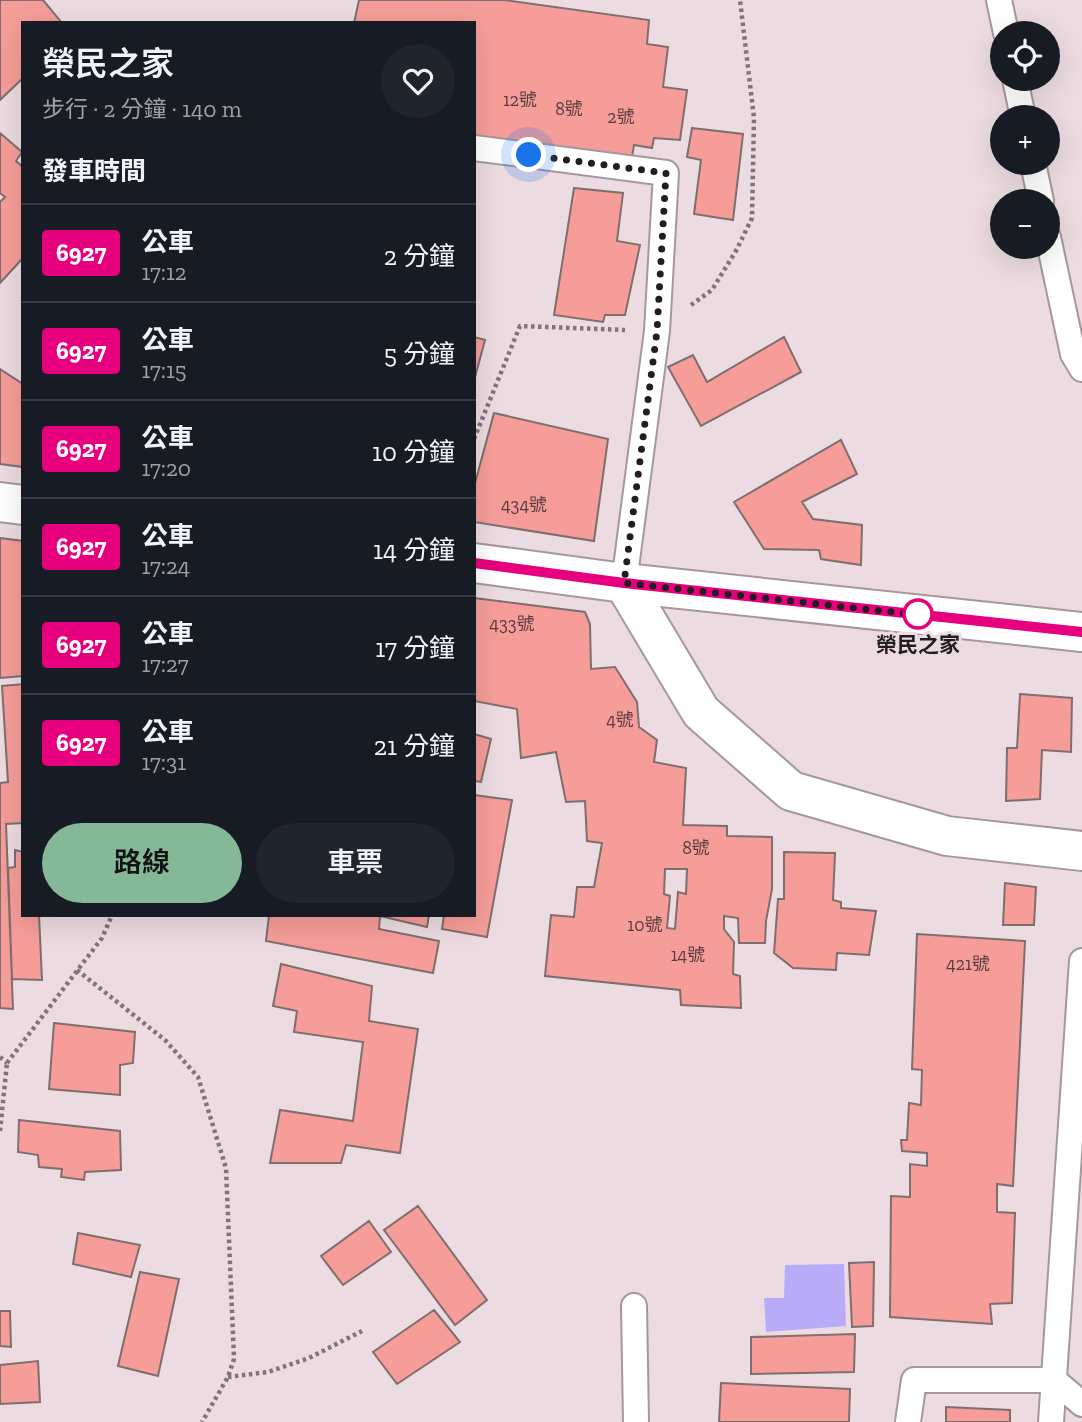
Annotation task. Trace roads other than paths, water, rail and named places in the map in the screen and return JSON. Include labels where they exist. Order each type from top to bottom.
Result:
[{"type":"main road","points":[[0,502],[21,505]]},
{"type":"main road","points":[[476,563],[624,583],[1082,632]]},
{"type":"main road","points":[[624,583],[701,712],[791,791],[947,836],[1082,851]]},
{"type":"lane","points":[[999,0],[1003,21]]},
{"type":"lane","points":[[476,148],[666,173],[657,331],[624,583]]},
{"type":"lane","points":[[1053,259],[1073,354],[1082,369]]},
{"type":"lane","points":[[1051,1422],[1082,961]]},
{"type":"lane","points":[[634,1306],[636,1422]]},
{"type":"lane","points":[[908,1422],[914,1380],[1054,1380],[1082,1404]]},
{"type":"place","name":"榮民之家","points":[[918,614]]}]
